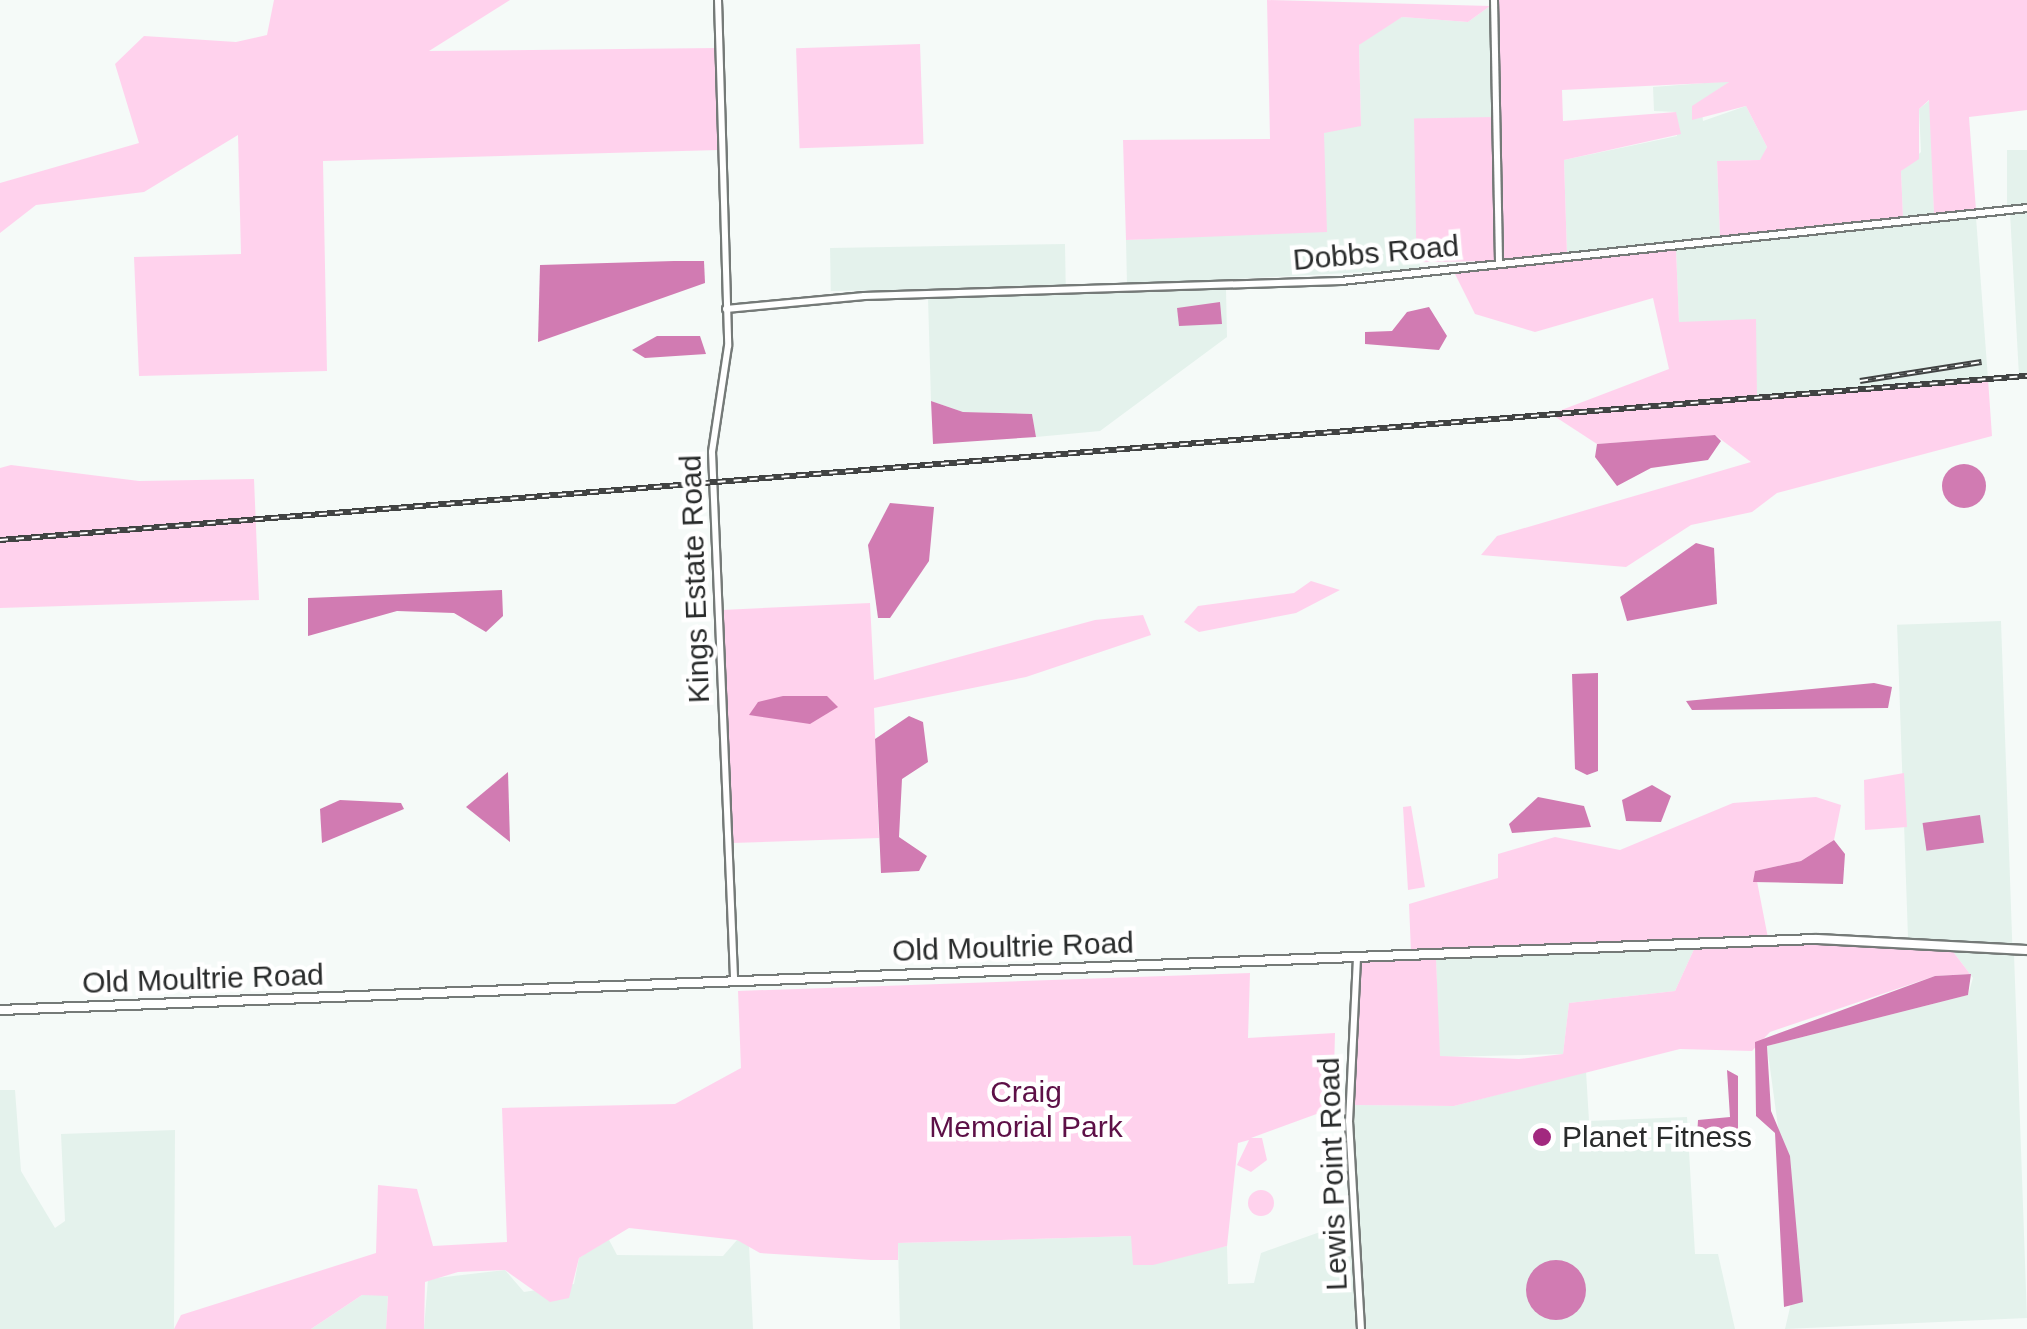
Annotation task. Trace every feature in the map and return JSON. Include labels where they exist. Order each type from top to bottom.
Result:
[{"type":"main road","name":"Old Moultrie Road","points":[[0,1010],[734,978],[1846,938],[2027,950]]},
{"type":"street","name":"Kings Estate Road","points":[[718,0],[726,309],[712,452],[734,978]]},
{"type":"street","points":[[1494,0],[1500,264]]},
{"type":"street","name":"Dobbs Road","points":[[726,309],[864,296],[1305,283],[2027,208]]},
{"type":"street","name":"Lewis Point Road","points":[[1357,958],[1348,1121],[1361,1329]]},
{"type":"shaded area","points":[[1490,6],[1493,117],[1415,131],[1420,269],[1127,285],[1126,240],[1205,236],[1324,132],[1361,125],[1359,45],[1378,28],[1402,17],[1468,22]]},
{"type":"shaded area","points":[[1731,81],[1701,101],[1703,121],[1746,106],[1767,147],[1761,160],[1717,161],[1720,237],[1567,254],[1564,160],[1677,136],[1676,112],[1654,111],[1653,87]]},
{"type":"shaded area","points":[[1930,100],[1934,214],[1903,218],[1901,171],[1921,152],[1919,109]]},
{"type":"shaded area","points":[[2007,150],[2027,150],[2027,205],[2007,205]]},
{"type":"shaded area","points":[[2027,211],[2027,375],[2019,376],[2010,213]]},
{"type":"shaded area","points":[[1976,217],[1988,379],[1756,398],[1679,322],[1676,249]]},
{"type":"shaded area","points":[[1065,244],[1066,287],[831,291],[830,248]]},
{"type":"shaded area","points":[[704,261],[705,283],[538,342],[540,265]]},
{"type":"shaded area","points":[[1226,289],[1227,337],[1100,431],[1036,437],[1032,414],[963,412],[931,401],[928,298]]},
{"type":"shaded area","points":[[1220,302],[1222,324],[1179,326],[1177,308]]},
{"type":"shaded area","points":[[1429,307],[1447,336],[1439,350],[1365,344],[1365,332],[1392,331],[1407,312]]},
{"type":"shaded area","points":[[657,336],[700,336],[706,354],[645,358],[632,350]]},
{"type":"shaded area","points":[[931,401],[963,412],[1032,414],[1036,437],[933,444]]},
{"type":"shaded area","points":[[1715,435],[1721,441],[1708,460],[1651,468],[1617,486],[1595,457],[1597,444]]},
{"type":"shaded area","points":[[1964,464],[1979,471],[1986,486],[1979,501],[1964,508],[1949,501],[1942,486],[1949,471]]},
{"type":"shaded area","points":[[890,503],[934,507],[929,561],[890,618],[878,618],[868,545]]},
{"type":"shaded area","points":[[1696,543],[1714,548],[1717,604],[1627,621],[1620,597]]},
{"type":"shaded area","points":[[502,590],[503,616],[486,632],[454,613],[397,611],[308,636],[308,598]]},
{"type":"shaded area","points":[[2001,621],[2012,947],[1908,950],[1897,625]]},
{"type":"shaded area","points":[[1598,673],[1598,771],[1587,775],[1575,769],[1572,674]]},
{"type":"shaded area","points":[[1874,683],[1892,687],[1888,708],[1692,710],[1686,701]]},
{"type":"shaded area","points":[[783,696],[827,696],[838,707],[810,724],[749,715],[758,702]]},
{"type":"shaded area","points":[[909,716],[923,722],[928,762],[902,779],[899,837],[927,856],[919,871],[881,873],[875,739]]},
{"type":"shaded area","points":[[508,772],[510,842],[466,807]]},
{"type":"shaded area","points":[[1652,785],[1671,796],[1661,822],[1626,821],[1622,800]]},
{"type":"shaded area","points":[[1538,797],[1584,806],[1591,827],[1512,833],[1509,824]]},
{"type":"shaded area","points":[[340,800],[401,803],[404,809],[322,843],[320,809]]},
{"type":"shaded area","points":[[1980,815],[1984,843],[1926,851],[1923,823]]},
{"type":"shaded area","points":[[1834,840],[1845,854],[1843,884],[1753,882],[1755,871],[1801,861]]},
{"type":"shaded area","points":[[1695,947],[1675,991],[1569,1003],[1563,1054],[1439,1057],[1436,958]]},
{"type":"shaded area","points":[[1951,949],[2014,954],[2027,1318],[1785,1329],[1798,1273],[1767,1046],[1968,995],[1973,978]]},
{"type":"shaded area","points":[[1971,974],[1968,995],[1767,1046],[1771,1111],[1790,1156],[1803,1302],[1784,1307],[1775,1133],[1756,1116],[1755,1042],[1935,976]]},
{"type":"shaded area","points":[[1727,1070],[1738,1076],[1738,1133],[1697,1137],[1698,1120],[1730,1117]]},
{"type":"shaded area","points":[[1586,1071],[1589,1121],[1687,1117],[1695,1254],[1718,1254],[1735,1329],[1365,1329],[1352,1105],[1454,1106]]},
{"type":"shaded area","points":[[0,1090],[15,1090],[21,1171],[55,1228],[65,1221],[61,1134],[175,1130],[174,1329],[0,1329]]},
{"type":"shaded area","points":[[1351,1221],[1357,1329],[900,1329],[898,1243],[1132,1236],[1134,1265],[1227,1246],[1228,1284],[1254,1283],[1261,1253]]},
{"type":"shaded area","points":[[608,1238],[617,1255],[723,1256],[737,1240],[749,1245],[753,1329],[424,1329],[428,1279],[505,1270],[524,1292],[574,1284],[579,1258]]},
{"type":"shaded area","points":[[1556,1260],[1577,1269],[1586,1290],[1577,1311],[1556,1320],[1535,1311],[1526,1290],[1535,1269]]},
{"type":"shaded area","points":[[362,1295],[388,1295],[386,1329],[311,1329]]},
{"type":"green space","points":[[274,0],[510,0],[429,51],[716,48],[719,150],[323,161],[327,371],[139,376],[134,257],[241,254],[238,135],[144,192],[36,205],[0,233],[0,183],[139,143],[115,64],[144,36],[236,42],[267,35]]},
{"type":"green space","points":[[1267,0],[1490,6],[1468,22],[1402,17],[1359,45],[1361,126],[1324,133],[1327,232],[1126,240],[1123,140],[1270,139]]},
{"type":"green space","points":[[1498,0],[2027,0],[2027,110],[1969,117],[1976,210],[1934,214],[1929,100],[1919,109],[1919,159],[1901,171],[1903,218],[1720,237],[1717,161],[1760,160],[1767,147],[1746,106],[1692,120],[1692,106],[1729,82],[1562,90],[1563,121],[1676,112],[1681,134],[1564,160],[1567,254],[1504,260]]},
{"type":"green space","points":[[920,44],[923,144],[800,148],[796,48]]},
{"type":"green space","points":[[1493,117],[1496,261],[1417,262],[1414,118]]},
{"type":"green space","points":[[1676,249],[1679,322],[1756,319],[1757,398],[1988,379],[1992,436],[1777,493],[1752,512],[1691,525],[1626,567],[1481,555],[1497,536],[1751,462],[1715,435],[1597,444],[1551,414],[1669,369],[1653,298],[1535,332],[1475,314],[1454,272]]},
{"type":"green space","points":[[11,465],[139,481],[254,479],[259,600],[0,608],[0,468]]},
{"type":"green space","points":[[1311,581],[1340,590],[1296,613],[1199,632],[1184,622],[1198,606],[1294,593]]},
{"type":"green space","points":[[870,603],[874,680],[1095,620],[1143,615],[1151,635],[1026,677],[874,708],[879,838],[732,843],[722,610]]},
{"type":"green space","points":[[1904,773],[1907,827],[1865,830],[1864,780]]},
{"type":"green space","points":[[1816,797],[1841,805],[1834,840],[1801,861],[1755,871],[1768,938],[1411,952],[1409,904],[1498,878],[1498,854],[1555,837],[1620,850],[1733,803]]},
{"type":"green space","points":[[1411,806],[1425,887],[1408,890],[1403,807]]},
{"type":"green space","points":[[1817,942],[1951,949],[1970,974],[1935,976],[1770,1032],[1752,1051],[1680,1049],[1454,1106],[1352,1105],[1361,961],[1436,958],[1440,1056],[1519,1059],[1563,1054],[1569,1003],[1675,991],[1695,947]]},
{"type":"green space","name":"Craig Memorial Park","points":[[1250,973],[1248,1038],[1335,1033],[1333,1108],[1251,1138],[1262,1138],[1267,1160],[1251,1172],[1237,1165],[1249,1140],[1238,1143],[1227,1246],[1153,1265],[1133,1265],[1131,1236],[898,1243],[898,1260],[871,1260],[760,1253],[737,1240],[629,1228],[579,1258],[569,1298],[550,1302],[505,1270],[458,1272],[425,1282],[424,1329],[386,1329],[388,1296],[362,1295],[311,1329],[174,1329],[181,1315],[376,1253],[378,1185],[417,1189],[433,1246],[507,1242],[502,1108],[675,1104],[741,1068],[738,991]]},
{"type":"green space","points":[[1261,1190],[1270,1194],[1274,1203],[1270,1212],[1261,1216],[1252,1212],[1248,1203],[1252,1194]]},
{"type":"railway","points":[[1860,381],[1982,362]]},
{"type":"railway","points":[[0,540],[2027,376]]},
{"type":"place","name":"Planet Fitness","points":[[1542,1137]]}]
